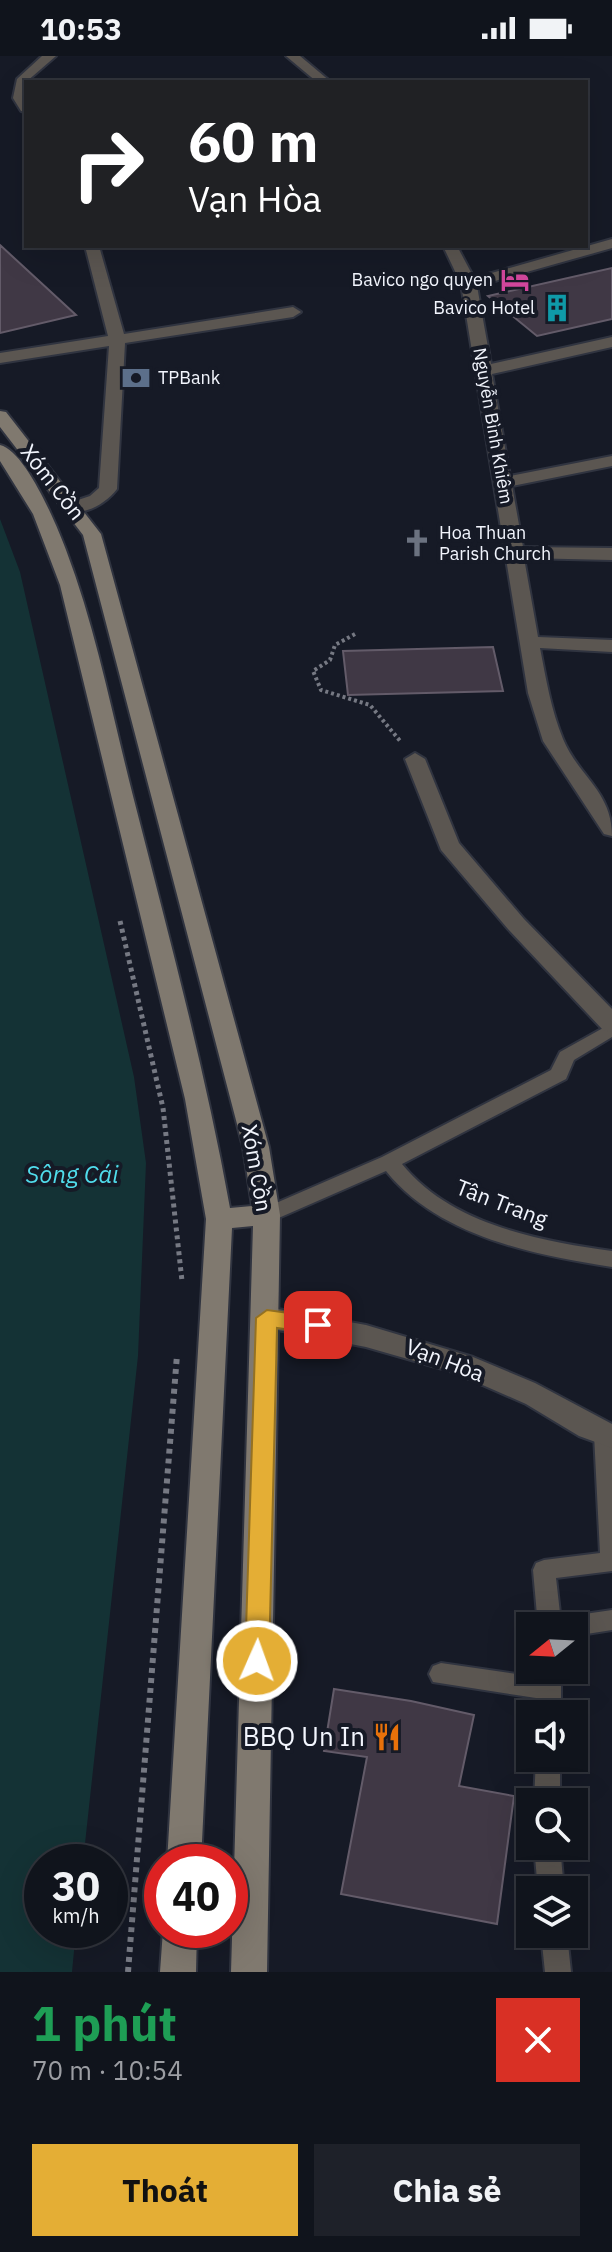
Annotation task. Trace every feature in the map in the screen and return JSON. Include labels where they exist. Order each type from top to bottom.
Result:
[{"type":"street","points":[[24,105],[20,98],[23,79],[50,56]]},
{"type":"street","points":[[292,56],[322,80]]},
{"type":"street","points":[[469,284],[612,243]]},
{"type":"street","points":[[75,507],[96,500],[108,489],[116,334],[93,248]]},
{"type":"street","name":"Nguyễn Bình Khiêm","points":[[451,248],[469,284],[538,693],[553,741],[612,829]]},
{"type":"street","points":[[0,348],[291,307]]},
{"type":"street","points":[[0,358],[116,334]]},
{"type":"street","points":[[483,371],[612,342]]},
{"type":"street","name":"Xóm Cồn","points":[[0,416],[75,507],[92,534],[256,1147],[267,1215],[267,1318],[249,1972]]},
{"type":"street","name":"Xóm Cồn","points":[[0,450],[30,490],[54,537],[69,585],[198,1099],[219,1219],[185,1844]]},
{"type":"street","points":[[504,482],[612,461]]},
{"type":"street","points":[[514,552],[612,554]]},
{"type":"street","points":[[530,642],[612,646]]},
{"type":"street","points":[[415,759],[449,845],[516,924],[612,1026]]},
{"type":"street","points":[[219,1219],[267,1215]]},
{"type":"street","name":"Vạn Hòa","points":[[267,1318],[397,1341],[525,1391],[609,1435]]},
{"type":"street","points":[[178,1972],[179,1948]]},
{"type":"lane","points":[[267,1215],[389,1162],[559,1074],[566,1056],[612,1026]]},
{"type":"lane","name":"Tân Trang","points":[[389,1162],[414,1190],[486,1227],[572,1255],[612,1259]]},
{"type":"lane","points":[[548,1612],[544,1570],[612,1559],[609,1435]]},
{"type":"lane","points":[[588,1624],[612,1620]]},
{"type":"lane","points":[[441,1674],[516,1678]]},
{"type":"lane","points":[[555,1948],[558,1972]]},
{"type":"path","points":[[355,634],[335,645],[330,660],[313,671],[321,690],[370,705],[415,759]]},
{"type":"path","points":[[117,907],[163,1108],[181,1298]]},
{"type":"path","points":[[128,1972],[178,1345]]},
{"type":"water","name":"Sông Cái","points":[[0,519],[20,572],[134,1077],[146,1163],[138,1356],[85,1844],[24,1844],[24,1948],[74,1948],[72,1972],[0,1972]]},
{"type":"building","points":[[0,245],[76,315],[0,333]]},
{"type":"building","name":"Bavico Hotel","points":[[612,268],[612,319],[537,336],[488,296]]},
{"type":"building","points":[[493,647],[503,691],[348,695],[343,651]]},
{"type":"building","points":[[334,1689],[474,1715],[459,1786],[514,1796],[497,1924],[341,1894],[367,1757],[324,1751]]},
{"type":"place","name":"Bavico ngo quyen","points":[[515,280]]},
{"type":"place","name":"Bavico Hotel","points":[[557,308]]},
{"type":"place","name":"TPBank","points":[[136,378]]},
{"type":"place","name":"Hoa Thuan Parish Church","points":[[417,543]]},
{"type":"place","name":"BBQ Un In","points":[[387,1737]]},
{"type":"route","points":[[257,1661],[267,1318],[318,1325]]}]
